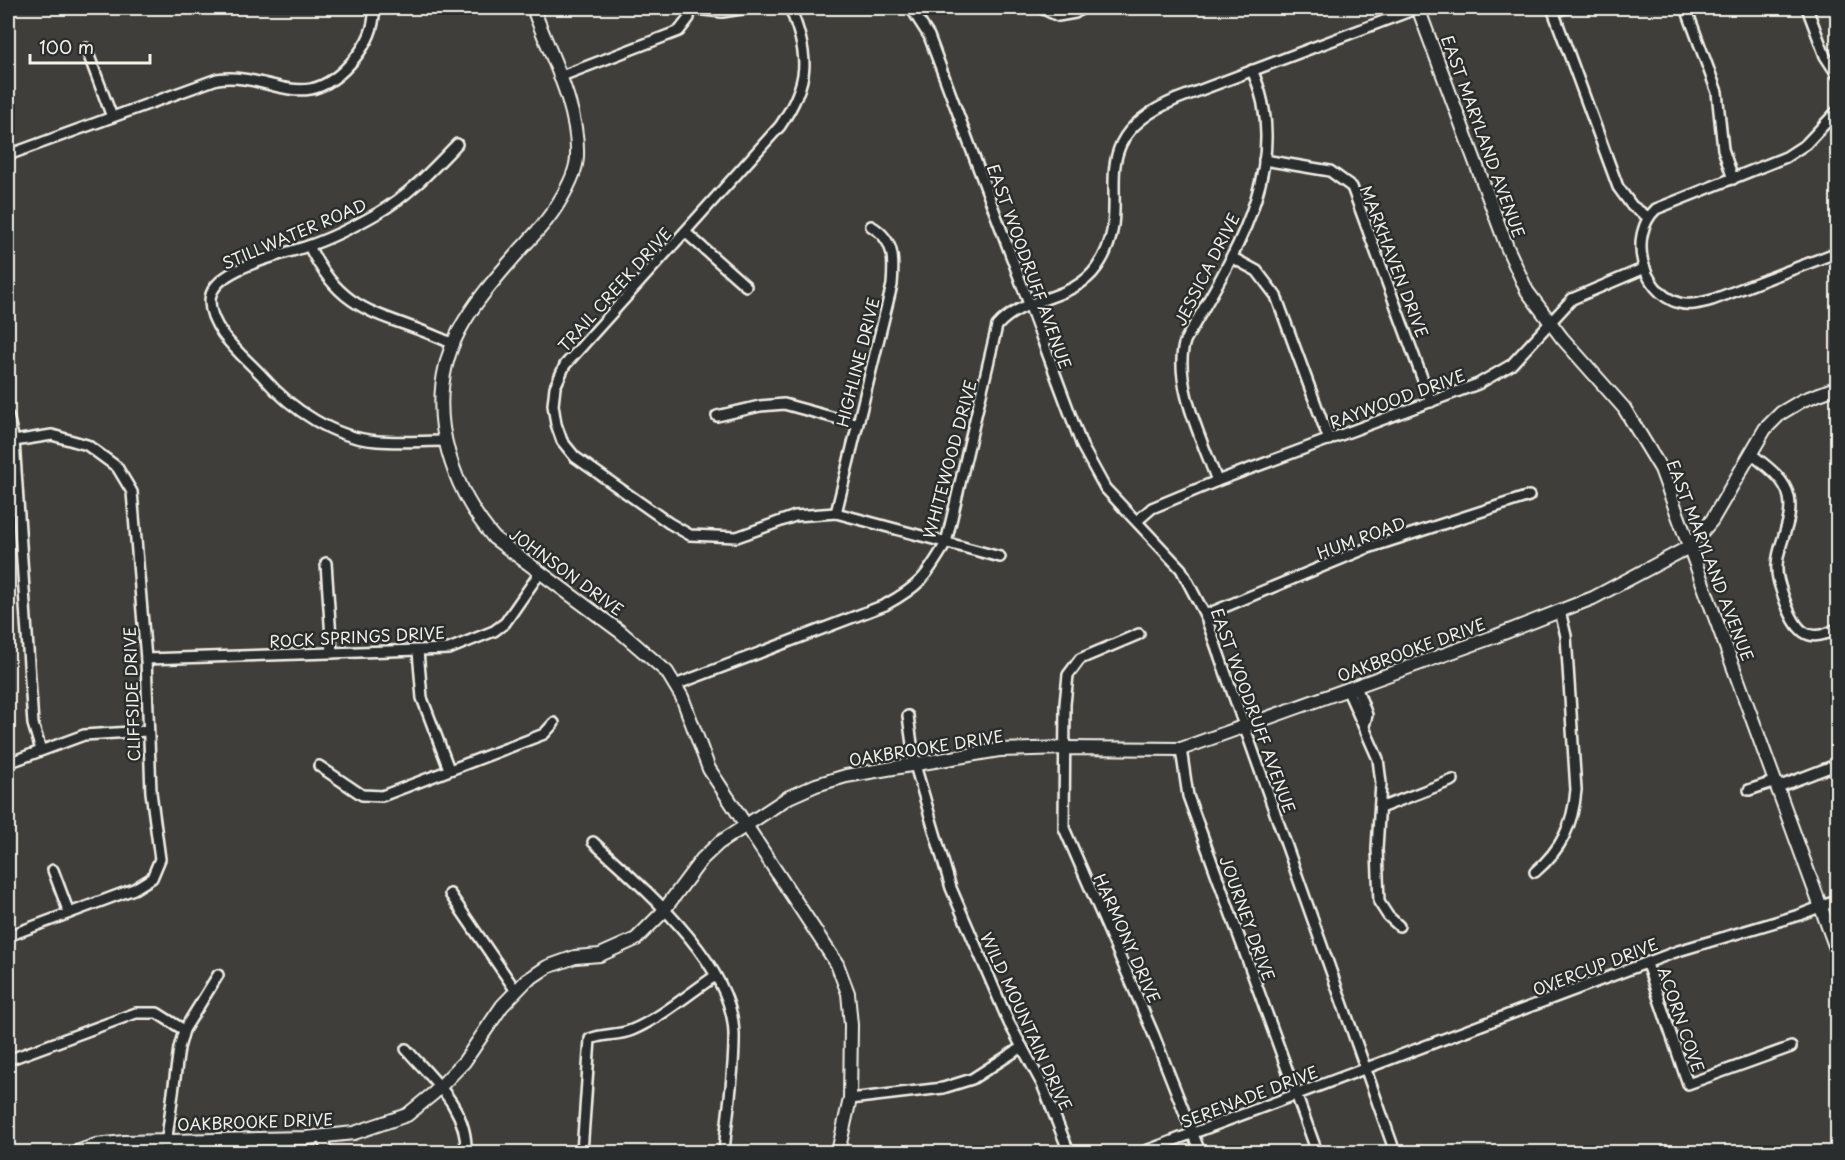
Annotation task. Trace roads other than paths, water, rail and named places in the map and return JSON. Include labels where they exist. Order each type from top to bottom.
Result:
[{"type":"street","points":[[8,155],[217,79],[238,79],[296,91],[323,84],[335,78],[361,50],[374,24],[374,8]]},
{"type":"street","name":"JOHNSON DRIVE","points":[[533,8],[569,105],[577,157],[568,187],[552,215],[480,295],[452,343],[440,401],[445,441],[460,488],[479,521],[494,538],[539,574],[622,633],[667,672],[675,685],[709,769],[749,825],[837,964],[848,993],[850,1099],[838,1152]]},
{"type":"street","points":[[558,77],[679,31],[689,18],[688,8],[722,12],[748,8]]},
{"type":"street","name":"TRAIL CREEK DRIVE","points":[[790,8],[801,34],[805,54],[801,89],[794,105],[780,126],[565,366],[555,387],[554,405],[556,424],[562,441],[575,457],[669,523],[690,535],[737,537],[795,516],[836,513],[1000,557]]},
{"type":"street","name":"EAST WOODRUFF AVENUE","points":[[911,8],[929,36],[1082,446],[1105,488],[1181,569],[1205,615],[1395,1152]]},
{"type":"street","points":[[1041,8],[1058,16],[1075,13],[1082,8]]},
{"type":"street","points":[[1028,306],[1064,294],[1082,282],[1101,260],[1110,237],[1113,182],[1120,141],[1153,109],[1418,8]]},
{"type":"street","name":"EAST MARYLAND AVENUE","points":[[1418,8],[1507,247],[1527,291],[1549,322],[1624,408],[1641,433],[1676,505],[1689,547],[1838,954]]},
{"type":"street","points":[[1567,8],[1553,10],[1618,187],[1632,206],[1648,217]]},
{"type":"street","points":[[1686,8],[1717,92],[1723,149],[1733,178]]},
{"type":"street","points":[[1807,8],[1825,56],[1838,76]]},
{"type":"street","points":[[86,48],[112,117]]},
{"type":"street","name":"JESSICA DRIVE","points":[[1217,481],[1180,372],[1181,360],[1185,341],[1232,257],[1251,217],[1264,160],[1266,114],[1252,70]]},
{"type":"street","points":[[1838,110],[1806,144],[1770,164],[1666,204],[1648,217],[1641,246],[1645,268],[1659,292],[1677,302],[1692,304],[1712,300],[1838,252]]},
{"type":"street","name":"STILLWATER ROAD","points":[[445,441],[375,441],[343,434],[305,414],[276,391],[217,327],[210,300],[220,282],[268,258],[309,246],[388,206],[419,183],[457,144]]},
{"type":"street","name":"MARKHAVEN DRIVE","points":[[1264,160],[1330,171],[1352,187],[1431,402]]},
{"type":"street","name":"HIGHLINE DRIVE","points":[[836,513],[893,277],[894,261],[884,234],[871,226]]},
{"type":"street","points":[[685,232],[746,286]]},
{"type":"street","points":[[309,246],[321,271],[349,301],[452,343]]},
{"type":"street","points":[[1232,257],[1257,271],[1276,296],[1329,440]]},
{"type":"street","name":"RAYWOOD DRIVE","points":[[1137,521],[1152,508],[1217,481],[1478,384],[1511,365],[1561,308],[1584,292],[1645,268]]},
{"type":"street","name":"WHITEWOOD DRIVE","points":[[675,685],[885,605],[913,590],[932,567],[946,543],[997,326],[1008,314],[1028,306]]},
{"type":"street","name":"OAKBROOKE DRIVE","points":[[77,1152],[96,1145],[165,1147],[323,1136],[363,1131],[407,1115],[440,1087],[464,1062],[502,1006],[526,981],[547,967],[575,957],[600,955],[636,939],[665,908],[702,859],[718,843],[789,797],[816,785],[846,776],[999,750],[1181,749],[1560,611],[1593,598],[1689,547],[1712,520],[1765,429],[1781,413],[1803,400],[1838,387]]},
{"type":"street","points":[[717,416],[760,406],[784,404],[857,424]]},
{"type":"street","points":[[8,416],[14,441],[33,724],[41,750]]},
{"type":"street","name":"CLIFFSIDE DRIVE","points":[[8,936],[134,889],[152,878],[160,859],[151,792],[146,658],[132,492],[117,467],[87,445],[52,435],[14,441]]},
{"type":"street","points":[[1750,453],[1778,476],[1788,494],[1788,521],[1777,566],[1778,580],[1793,622],[1801,631],[1814,636],[1838,628]]},
{"type":"street","name":"HUM ROAD","points":[[1205,615],[1365,549],[1529,496]]},
{"type":"street","points":[[326,563],[332,653]]},
{"type":"street","name":"ROCK SPRINGS DRIVE","points":[[146,658],[449,649],[494,631],[505,623],[539,574]]},
{"type":"street","points":[[1535,872],[1556,851],[1568,831],[1575,801],[1566,636],[1560,611]]},
{"type":"street","name":"HARMONY DRIVE","points":[[1139,634],[1080,659],[1068,675],[1064,828],[1153,1032],[1200,1152]]},
{"type":"street","points":[[418,651],[422,698],[449,769]]},
{"type":"street","points":[[1352,687],[1364,726],[1378,759],[1381,783],[1377,849],[1378,902],[1399,926]]},
{"type":"street","name":"WILD MOUNTAIN DRIVE","points":[[908,716],[915,765],[951,888],[1009,1023],[1047,1094],[1069,1152]]},
{"type":"street","points":[[319,766],[362,795],[382,796],[544,734],[554,723]]},
{"type":"street","points":[[8,763],[84,735],[147,731]]},
{"type":"street","name":"JOURNEY DRIVE","points":[[1181,749],[1188,796],[1317,1152]]},
{"type":"street","points":[[1749,790],[1777,784],[1838,764]]},
{"type":"street","points":[[1380,808],[1453,780]]},
{"type":"street","points":[[593,842],[665,908],[682,928],[725,991],[734,1034],[724,1152]]},
{"type":"street","points":[[53,870],[69,913]]},
{"type":"street","points":[[450,894],[516,991]]},
{"type":"street","name":"OVERCUP DRIVE","points":[[1365,1068],[1700,944],[1838,900]]},
{"type":"street","name":"ACORN COVE","points":[[1647,964],[1688,1084],[1791,1047]]},
{"type":"street","points":[[165,1147],[179,1048],[184,1030],[218,975]]},
{"type":"street","points":[[582,1152],[590,1039],[599,1035],[615,1036],[634,1029],[715,976]]},
{"type":"street","points":[[8,1060],[136,1013],[157,1013],[184,1030]]},
{"type":"street","points":[[850,1099],[943,1088],[972,1079],[1022,1047]]},
{"type":"street","points":[[405,1049],[440,1087],[464,1122],[465,1152]]},
{"type":"street","name":"SERENADE DRIVE","points":[[1143,1152],[1365,1068]]},
{"type":"street","points":[[323,1136],[326,1152]]},
{"type":"street","points":[[1833,1152],[1838,1151]]}]
